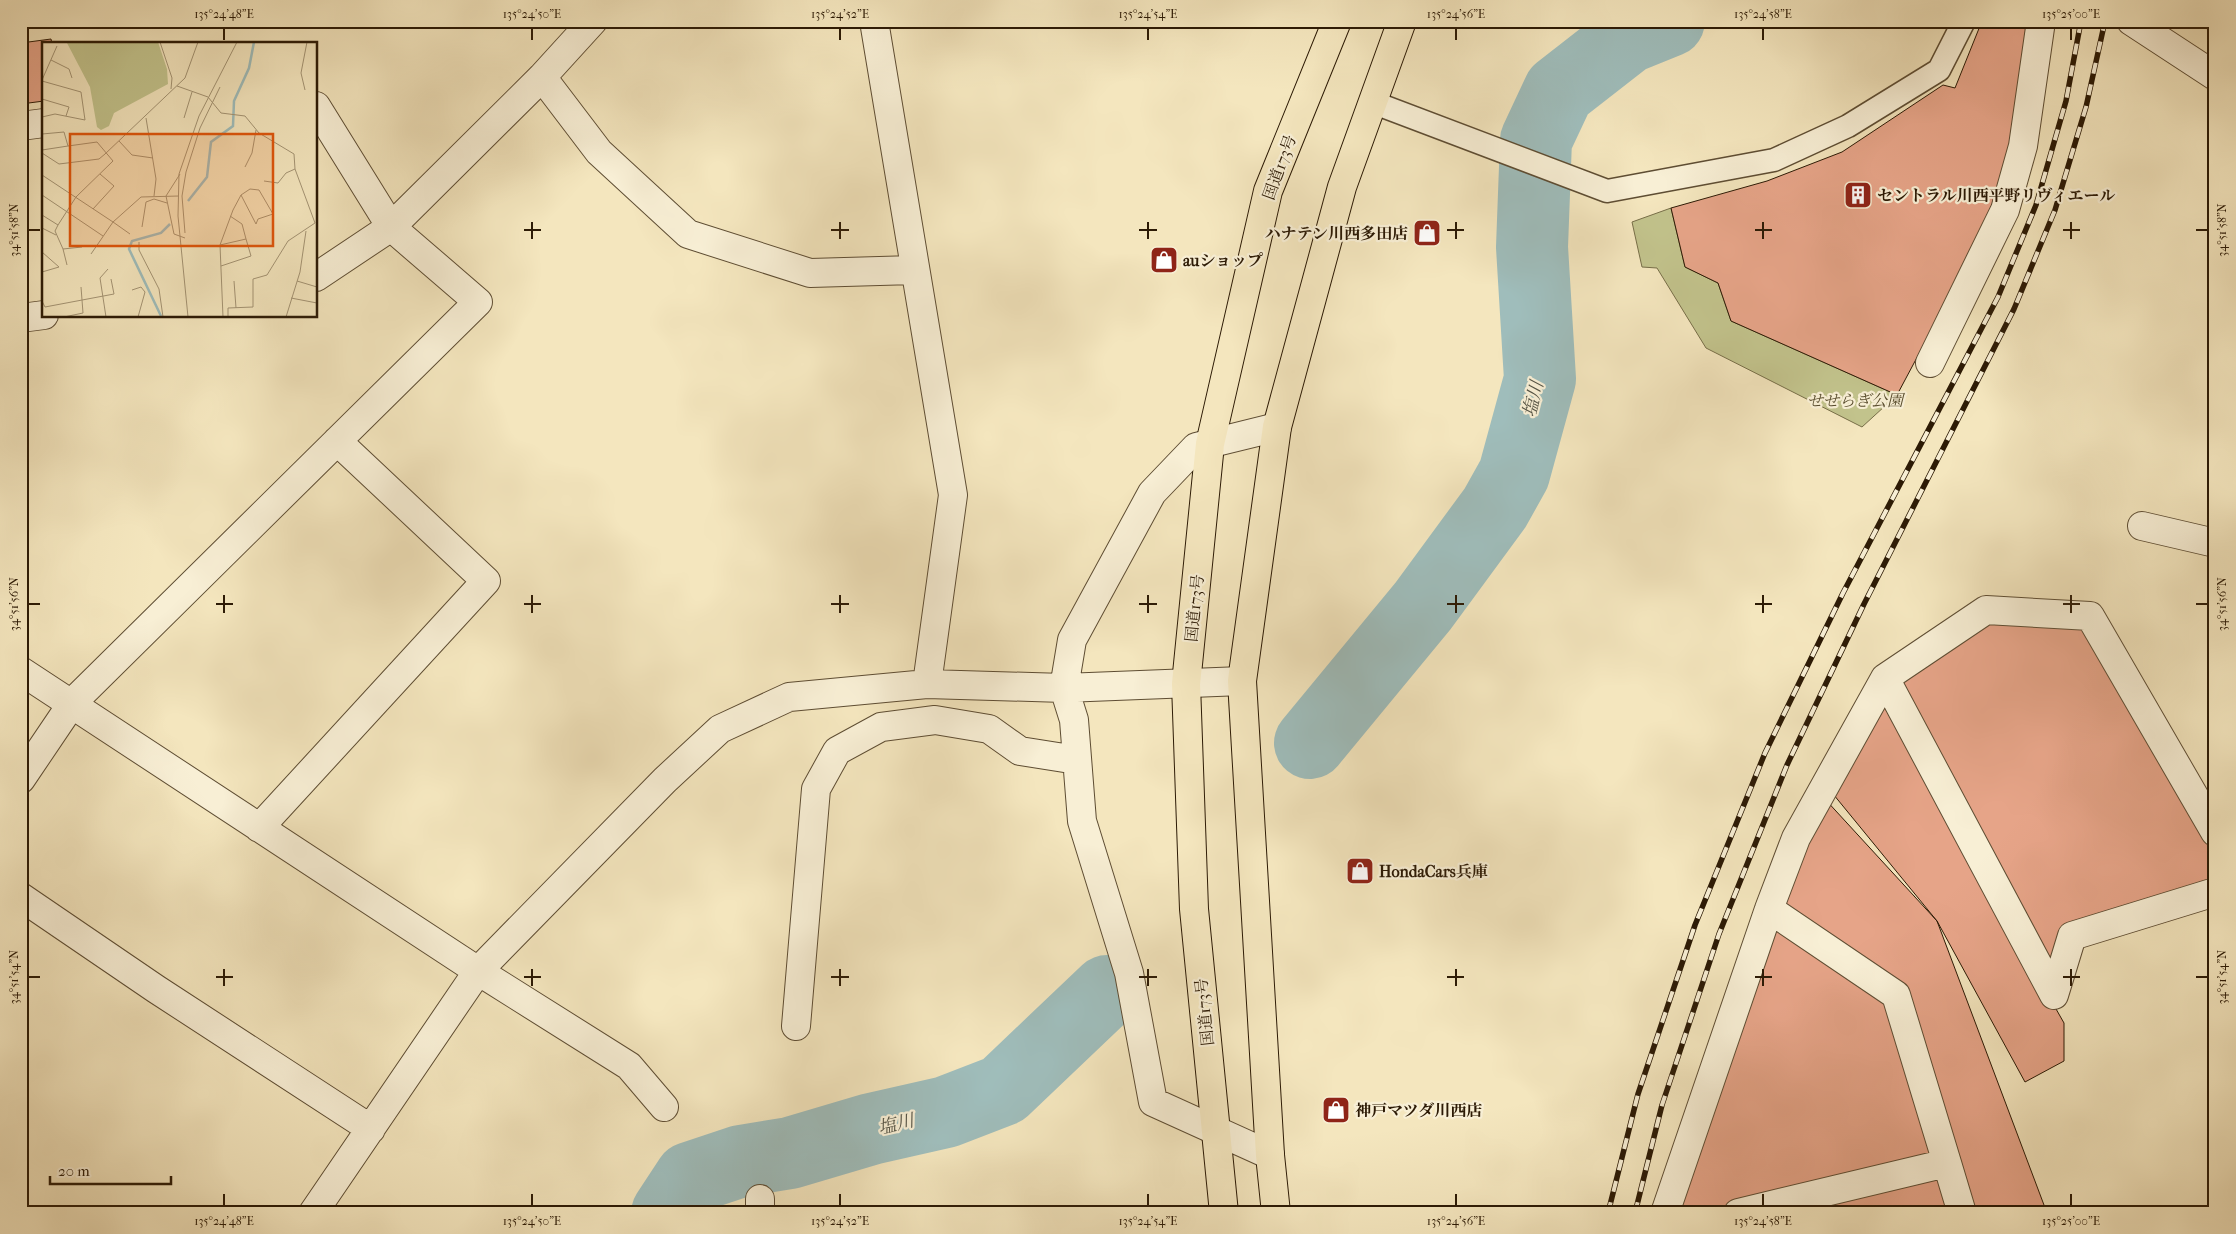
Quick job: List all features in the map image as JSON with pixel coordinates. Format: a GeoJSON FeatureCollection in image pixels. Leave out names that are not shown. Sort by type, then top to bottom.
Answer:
{"type":"FeatureCollection","features":[{"type":"Feature","properties":{"kind":"highway","name":"国道173号"},"geometry":{"type":"LineString","coordinates":[[1224,1213],[1194,909],[1186,684],[1210,444],[1268,191],[1337,21]]}},
{"type":"Feature","properties":{"kind":"highway"},"geometry":{"type":"LineString","coordinates":[[1276,1213],[1270,1155],[1242,682],[1277,427],[1342,187],[1402,21]]}},
{"type":"Feature","properties":{"kind":"street"},"geometry":{"type":"LineString","coordinates":[[318,276],[390,227],[542,77],[593,21]]}},
{"type":"Feature","properties":{"kind":"street"},"geometry":{"type":"LineString","coordinates":[[874,21],[953,495],[927,684]]}},
{"type":"Feature","properties":{"kind":"street"},"geometry":{"type":"LineString","coordinates":[[1930,363],[2005,210],[2023,146],[2041,21]]}},
{"type":"Feature","properties":{"kind":"street"},"geometry":{"type":"LineString","coordinates":[[2131,21],[2215,76]]}},
{"type":"Feature","properties":{"kind":"street"},"geometry":{"type":"LineString","coordinates":[[542,77],[599,152],[688,234],[810,273],[914,270]]}},
{"type":"Feature","properties":{"kind":"street"},"geometry":{"type":"LineString","coordinates":[[21,779],[71,704],[478,302],[390,227],[318,109]]}},
{"type":"Feature","properties":{"kind":"street"},"geometry":{"type":"LineString","coordinates":[[21,126],[42,123]]}},
{"type":"Feature","properties":{"kind":"street"},"geometry":{"type":"LineString","coordinates":[[21,318],[42,315]]}},
{"type":"Feature","properties":{"kind":"street"},"geometry":{"type":"LineString","coordinates":[[1270,1155],[1153,1102],[1129,972],[1082,821],[1074,720],[1064,688],[1072,640],[1152,493],[1196,447],[1277,427]]}},
{"type":"Feature","properties":{"kind":"street"},"geometry":{"type":"LineString","coordinates":[[259,828],[486,581],[337,441]]}},
{"type":"Feature","properties":{"kind":"street"},"geometry":{"type":"LineString","coordinates":[[2142,526],[2215,543]]}},
{"type":"Feature","properties":{"kind":"street"},"geometry":{"type":"LineString","coordinates":[[1665,1213],[1769,909],[1796,838],[1885,678],[1986,610],[2090,616],[2215,832]]}},
{"type":"Feature","properties":{"kind":"street"},"geometry":{"type":"LineString","coordinates":[[21,671],[478,971],[629,1066],[664,1107]]}},
{"type":"Feature","properties":{"kind":"street"},"geometry":{"type":"LineString","coordinates":[[1885,678],[2054,995],[2072,936],[2215,892]]}},
{"type":"Feature","properties":{"kind":"street"},"geometry":{"type":"LineString","coordinates":[[313,1213],[478,971],[665,780],[720,728],[789,697],[927,684],[1064,688],[1242,682]]}},
{"type":"Feature","properties":{"kind":"street"},"geometry":{"type":"LineString","coordinates":[[796,1026],[816,789],[837,751],[881,727],[935,720],[989,729],[1020,751],[1077,760]]}},
{"type":"Feature","properties":{"kind":"street"},"geometry":{"type":"LineString","coordinates":[[21,897],[156,989],[371,1128]]}},
{"type":"Feature","properties":{"kind":"street"},"geometry":{"type":"LineString","coordinates":[[1769,909],[1896,995],[1962,1213]]}},
{"type":"Feature","properties":{"kind":"street"},"geometry":{"type":"LineString","coordinates":[[1738,1213],[1947,1164]]}},
{"type":"Feature","properties":{"kind":"lane"},"geometry":{"type":"LineString","coordinates":[[1372,102],[1607,192],[1774,160],[1848,126],[1939,70],[1964,21]]}},
{"type":"Feature","properties":{"kind":"green space","name":"せせらぎ公園"},"geometry":{"type":"Polygon","coordinates":[[[1671,208],[1685,267],[1718,283],[1731,321],[1897,395],[1862,427],[1706,348],[1657,268],[1642,267],[1632,222],[1671,208]]]}},
{"type":"Feature","properties":{"kind":"building","name":"セントラル川西平野リヴィエール"},"geometry":{"type":"Polygon","coordinates":[[[1982,21],[2018,21],[2029,25],[2010,161],[1971,256],[1897,395],[1731,321],[1718,283],[1685,267],[1671,208],[1767,181],[1842,152],[1943,85],[1955,88],[1982,21]]]}},
{"type":"Feature","properties":{"kind":"building"},"geometry":{"type":"Polygon","coordinates":[[[2174,21],[2215,21],[2215,30],[2174,23],[2174,21]]]}},
{"type":"Feature","properties":{"kind":"building"},"geometry":{"type":"Polygon","coordinates":[[[51,39],[52,42],[42,42],[42,101],[21,104],[21,43],[51,39]]]}},
{"type":"Feature","properties":{"kind":"building"},"geometry":{"type":"Polygon","coordinates":[[[1986,610],[2090,616],[2215,832],[2215,892],[2072,936],[2047,981],[1885,678],[1986,610]]]}},
{"type":"Feature","properties":{"kind":"building"},"geometry":{"type":"Polygon","coordinates":[[[2215,686],[2215,712],[2208,687],[2215,686]]]}},
{"type":"Feature","properties":{"kind":"building"},"geometry":{"type":"Polygon","coordinates":[[[1877,694],[2064,1023],[2064,1061],[2025,1082],[1937,921],[1829,789],[1877,694]]]}},
{"type":"Feature","properties":{"kind":"building"},"geometry":{"type":"Polygon","coordinates":[[[1824,798],[1937,921],[2047,1213],[1966,1213],[1896,995],[1776,913],[1824,798]]]}},
{"type":"Feature","properties":{"kind":"building"},"geometry":{"type":"Polygon","coordinates":[[[1765,920],[1896,995],[1945,1155],[1705,1213],[1665,1213],[1765,920]]]}},
{"type":"Feature","properties":{"kind":"building"},"geometry":{"type":"Polygon","coordinates":[[[1947,1163],[1962,1213],[1767,1213],[1947,1163]]]}},
{"type":"Feature","properties":{"kind":"waterway","name":"塩川"},"geometry":{"type":"LineString","coordinates":[[1310,743],[1423,606],[1495,508],[1514,474],[1540,379],[1532,247],[1536,140],[1559,91],[1627,38],[1669,21]]}},
{"type":"Feature","properties":{"kind":"waterway","name":"塩川"},"geometry":{"type":"LineString","coordinates":[[667,1213],[690,1178],[741,1161],[790,1153],[871,1129],[946,1112],[1003,1090],[1107,991]]}},
{"type":"Feature","properties":{"kind":"railway"},"geometry":{"type":"LineString","coordinates":[[1608,1213],[1638,1094],[1695,925],[1765,753],[1843,593],[1998,297],[2036,205],[2066,101],[2081,21]]}},
{"type":"Feature","properties":{"kind":"railway"},"geometry":{"type":"LineString","coordinates":[[1635,1213],[1662,1105],[1719,934],[1787,765],[1864,604],[2014,309],[2055,210],[2086,107],[2105,21]]}},
{"type":"Feature","properties":{"kind":"place","name":"セントラル川西平野リヴィエール"},"geometry":{"type":"Point","coordinates":[1858,195]}},
{"type":"Feature","properties":{"kind":"place","name":"ハナテン川西多田店"},"geometry":{"type":"Point","coordinates":[1427,233]}},
{"type":"Feature","properties":{"kind":"place","name":"auショップ"},"geometry":{"type":"Point","coordinates":[1164,260]}},
{"type":"Feature","properties":{"kind":"place","name":"HondaCars兵庫"},"geometry":{"type":"Point","coordinates":[1360,871]}},
{"type":"Feature","properties":{"kind":"place","name":"神戸マツダ川西店"},"geometry":{"type":"Point","coordinates":[1336,1110]}}]}
